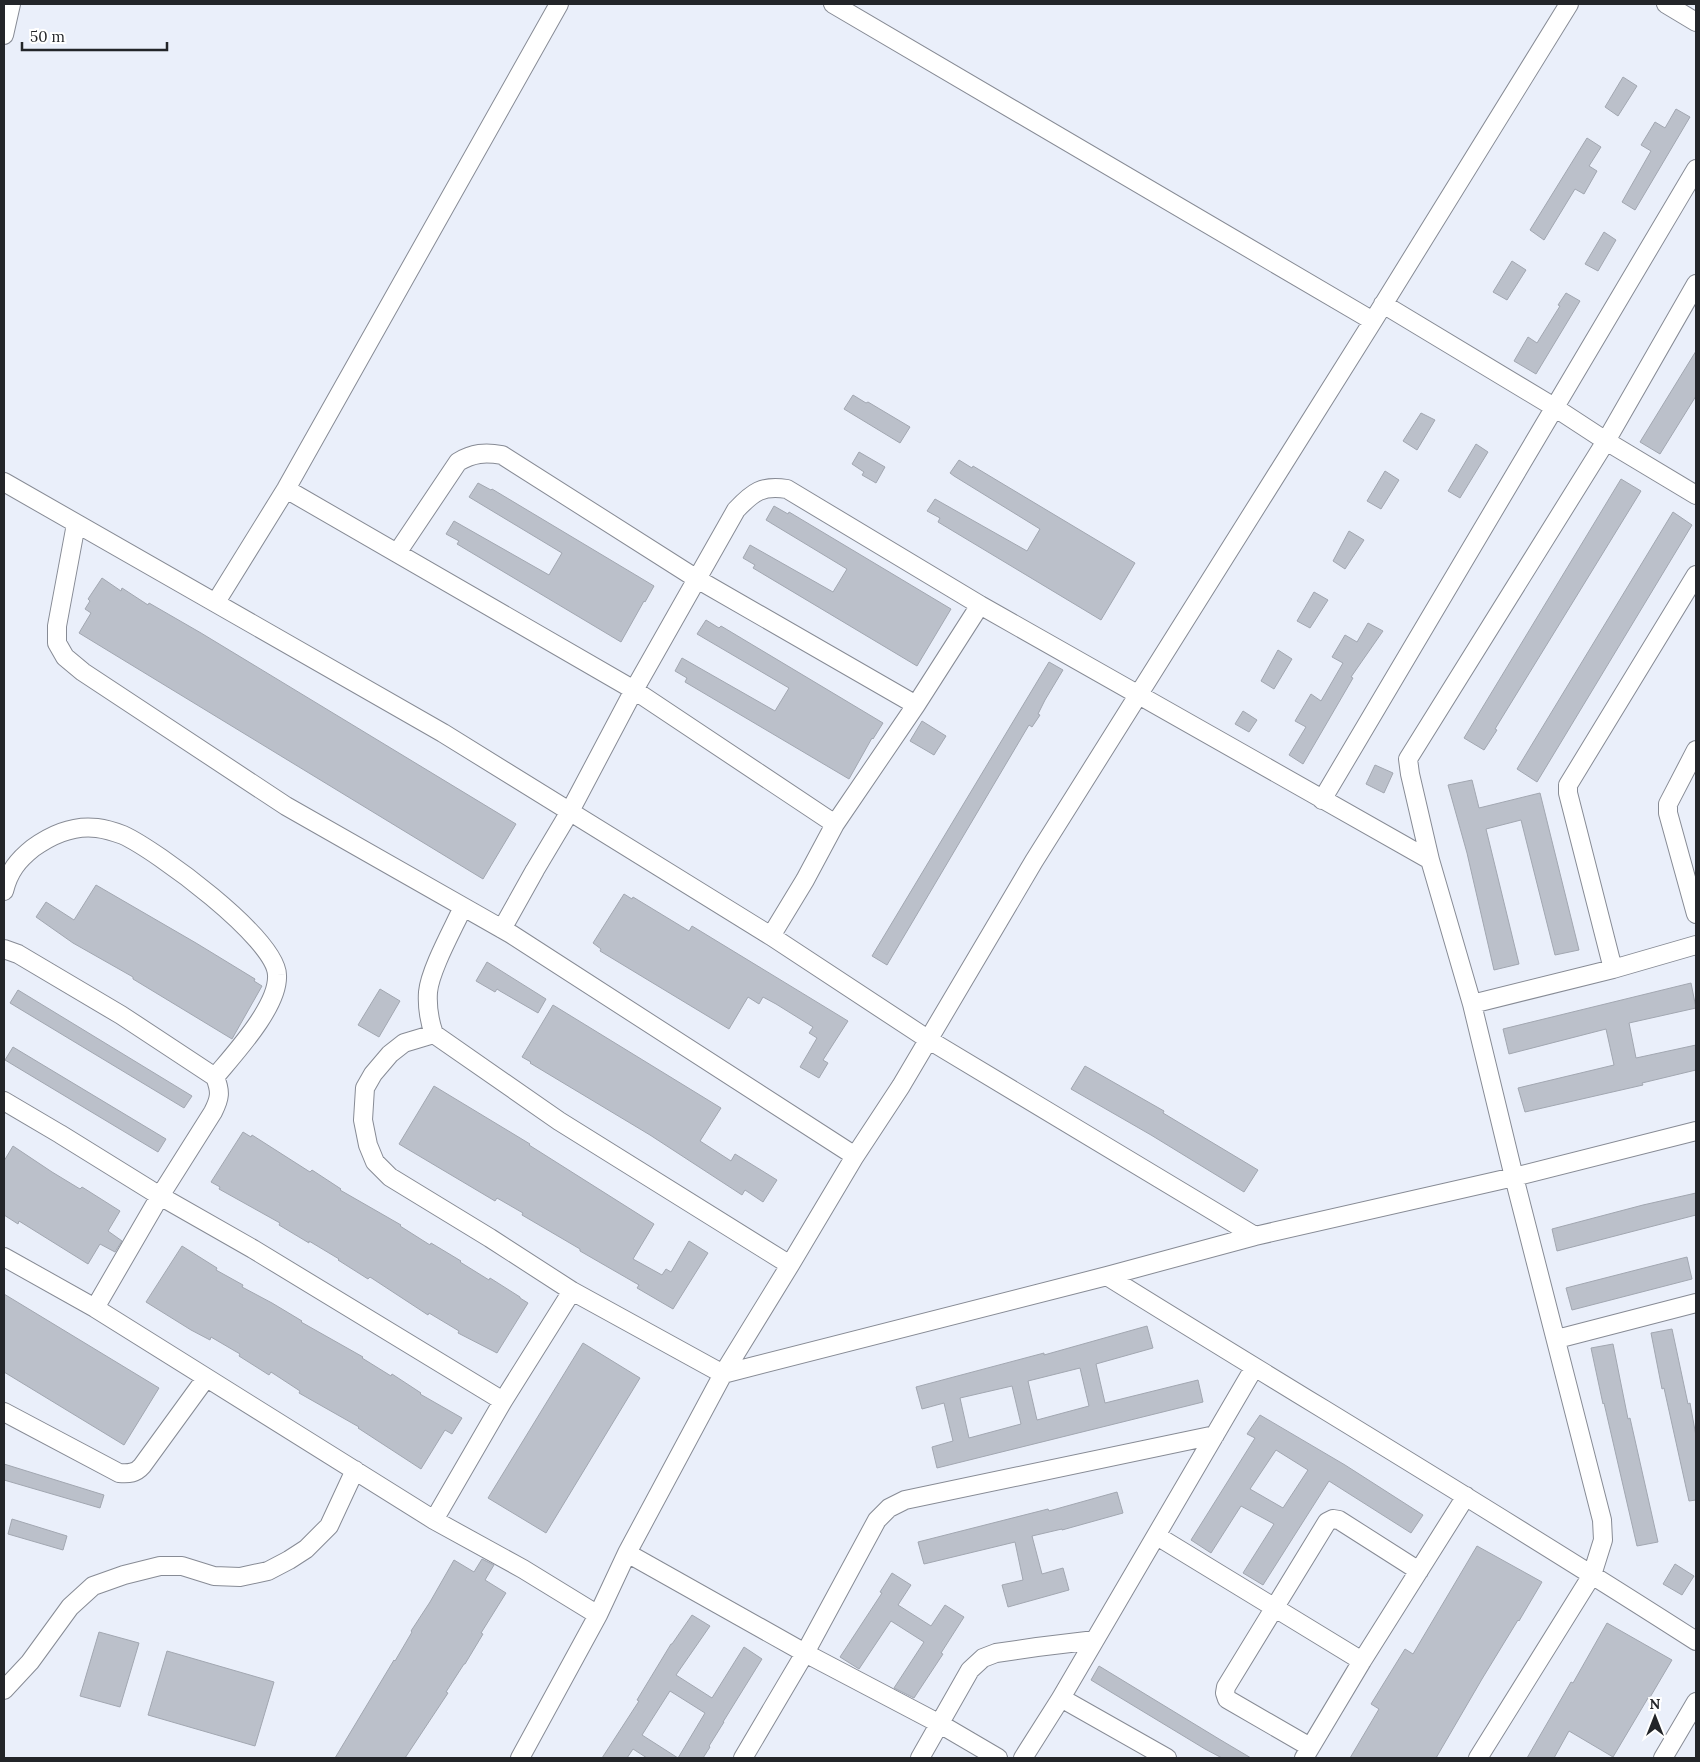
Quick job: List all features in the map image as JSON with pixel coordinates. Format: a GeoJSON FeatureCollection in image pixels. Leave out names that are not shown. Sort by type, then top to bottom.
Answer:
{"type":"FeatureCollection","features":[{"type":"Feature","properties":{"kind":"street"},"geometry":{"type":"LineString","coordinates":[[4,35],[11,4]]}},
{"type":"Feature","properties":{"kind":"street"},"geometry":{"type":"LineString","coordinates":[[216,602],[286,488],[559,4]]}},
{"type":"Feature","properties":{"kind":"street"},"geometry":{"type":"LineString","coordinates":[[833,4],[1374,321]]}},
{"type":"Feature","properties":{"kind":"street"},"geometry":{"type":"LineString","coordinates":[[520,1758],[598,1615],[627,1553],[723,1374],[855,1156],[928,1040],[1034,861],[1374,321],[1569,4]]}},
{"type":"Feature","properties":{"kind":"street"},"geometry":{"type":"LineString","coordinates":[[1666,4],[1696,22]]}},
{"type":"Feature","properties":{"kind":"street"},"geometry":{"type":"LineString","coordinates":[[1322,800],[1696,169]]}},
{"type":"Feature","properties":{"kind":"street"},"geometry":{"type":"LineString","coordinates":[[1478,1758],[1592,1574],[1603,1540],[1602,1520],[1514,1177],[1472,1004],[1430,860],[1408,759],[1606,441],[1696,284]]}},
{"type":"Feature","properties":{"kind":"street"},"geometry":{"type":"LineString","coordinates":[[1383,304],[1696,495]]}},
{"type":"Feature","properties":{"kind":"street"},"geometry":{"type":"LineString","coordinates":[[397,553],[458,462],[471,454],[488,453],[502,455],[697,579],[916,705]]}},
{"type":"Feature","properties":{"kind":"street"},"geometry":{"type":"LineString","coordinates":[[4,482],[443,733],[569,813],[771,936],[928,1040],[1255,1236]]}},
{"type":"Feature","properties":{"kind":"street"},"geometry":{"type":"LineString","coordinates":[[502,929],[569,813],[634,690],[736,510],[747,498],[759,490],[772,486],[787,488],[980,605],[1430,860]]}},
{"type":"Feature","properties":{"kind":"street"},"geometry":{"type":"LineString","coordinates":[[286,488],[634,690],[835,824]]}},
{"type":"Feature","properties":{"kind":"street"},"geometry":{"type":"LineString","coordinates":[[76,524],[57,626],[58,643],[65,657],[83,672],[286,806],[502,929],[855,1156]]}},
{"type":"Feature","properties":{"kind":"street"},"geometry":{"type":"LineString","coordinates":[[1613,969],[1568,794],[1568,785],[1690,598],[1696,575]]}},
{"type":"Feature","properties":{"kind":"street"},"geometry":{"type":"LineString","coordinates":[[771,936],[805,880],[835,824],[916,705],[980,605]]}},
{"type":"Feature","properties":{"kind":"street"},"geometry":{"type":"LineString","coordinates":[[1696,750],[1668,804],[1668,813],[1696,914]]}},
{"type":"Feature","properties":{"kind":"street"},"geometry":{"type":"LineString","coordinates":[[4,890],[7,879],[17,862],[43,841],[59,833],[76,829],[96,828],[122,835],[170,865],[214,898],[242,924],[272,960],[278,976],[275,993],[267,1008],[249,1036],[215,1078]]}},
{"type":"Feature","properties":{"kind":"street"},"geometry":{"type":"LineString","coordinates":[[463,907],[434,970],[428,990],[429,1019],[434,1034],[559,1121],[790,1265]]}},
{"type":"Feature","properties":{"kind":"street"},"geometry":{"type":"LineString","coordinates":[[1472,1004],[1613,969],[1696,945]]}},
{"type":"Feature","properties":{"kind":"street"},"geometry":{"type":"LineString","coordinates":[[5,946],[121,1015],[215,1078],[219,1087],[219,1099],[213,1112],[160,1196],[95,1308]]}},
{"type":"Feature","properties":{"kind":"street"},"geometry":{"type":"LineString","coordinates":[[434,1034],[404,1043],[397,1048],[373,1074],[365,1088],[363,1120],[368,1145],[375,1162],[390,1177],[490,1238],[572,1292],[723,1374],[1107,1276],[1255,1236],[1514,1177],[1696,1131]]}},
{"type":"Feature","properties":{"kind":"street"},"geometry":{"type":"LineString","coordinates":[[4,1101],[503,1401]]}},
{"type":"Feature","properties":{"kind":"street"},"geometry":{"type":"LineString","coordinates":[[4,1257],[95,1308],[434,1520],[523,1569],[598,1615]]}},
{"type":"Feature","properties":{"kind":"street"},"geometry":{"type":"LineString","coordinates":[[1107,1276],[1592,1574],[1696,1641]]}},
{"type":"Feature","properties":{"kind":"street"},"geometry":{"type":"LineString","coordinates":[[434,1520],[503,1401],[572,1292]]}},
{"type":"Feature","properties":{"kind":"street"},"geometry":{"type":"LineString","coordinates":[[1557,1339],[1696,1303]]}},
{"type":"Feature","properties":{"kind":"street"},"geometry":{"type":"LineString","coordinates":[[1023,1758],[1062,1698],[1254,1368]]}},
{"type":"Feature","properties":{"kind":"street"},"geometry":{"type":"LineString","coordinates":[[4,1412],[119,1473],[131,1474],[138,1471],[142,1466],[206,1378]]}},
{"type":"Feature","properties":{"kind":"street"},"geometry":{"type":"LineString","coordinates":[[743,1758],[805,1653],[877,1520],[889,1508],[906,1500],[1215,1435]]}},
{"type":"Feature","properties":{"kind":"street"},"geometry":{"type":"LineString","coordinates":[[4,1690],[30,1662],[70,1607],[93,1586],[124,1574],[160,1566],[182,1566],[214,1576],[240,1577],[268,1571],[289,1560],[306,1549],[329,1526],[355,1470]]}},
{"type":"Feature","properties":{"kind":"street"},"geometry":{"type":"LineString","coordinates":[[1419,1571],[1339,1520],[1333,1519],[1327,1522],[1226,1687],[1225,1693],[1227,1698],[1307,1753],[1362,1661],[1419,1571],[1466,1496]]}},
{"type":"Feature","properties":{"kind":"street"},"geometry":{"type":"LineString","coordinates":[[1156,1536],[1362,1661]]}},
{"type":"Feature","properties":{"kind":"street"},"geometry":{"type":"LineString","coordinates":[[627,1553],[805,1653],[940,1724],[998,1758]]}},
{"type":"Feature","properties":{"kind":"street"},"geometry":{"type":"LineString","coordinates":[[920,1758],[970,1670],[982,1658],[1012,1651],[1095,1640]]}},
{"type":"Feature","properties":{"kind":"street"},"geometry":{"type":"LineString","coordinates":[[1062,1698],[1167,1758]]}},
{"type":"Feature","properties":{"kind":"street"},"geometry":{"type":"LineString","coordinates":[[1663,1758],[1691,1722],[1696,1702]]}},
{"type":"Feature","properties":{"kind":"building"},"geometry":{"type":"Polygon","coordinates":[[[1623,77],[1637,86],[1618,116],[1605,107],[1623,77]]]}},
{"type":"Feature","properties":{"kind":"building"},"geometry":{"type":"Polygon","coordinates":[[[1676,109],[1690,117],[1635,210],[1622,202],[1651,151],[1641,145],[1655,122],[1665,128],[1676,109]]]}},
{"type":"Feature","properties":{"kind":"building"},"geometry":{"type":"Polygon","coordinates":[[[1587,138],[1601,147],[1589,166],[1597,171],[1584,194],[1575,189],[1544,240],[1530,230],[1587,138]]]}},
{"type":"Feature","properties":{"kind":"building"},"geometry":{"type":"Polygon","coordinates":[[[1604,232],[1616,240],[1598,271],[1585,264],[1604,232]]]}},
{"type":"Feature","properties":{"kind":"building"},"geometry":{"type":"Polygon","coordinates":[[[1512,261],[1526,270],[1507,300],[1493,292],[1512,261]]]}},
{"type":"Feature","properties":{"kind":"building"},"geometry":{"type":"Polygon","coordinates":[[[1566,293],[1580,301],[1536,374],[1514,361],[1528,337],[1537,343],[1566,293]]]}},
{"type":"Feature","properties":{"kind":"building"},"geometry":{"type":"Polygon","coordinates":[[[1696,351],[1696,396],[1660,454],[1640,442],[1696,351]]]}},
{"type":"Feature","properties":{"kind":"building"},"geometry":{"type":"Polygon","coordinates":[[[853,395],[910,427],[900,443],[844,409],[853,395]]]}},
{"type":"Feature","properties":{"kind":"building"},"geometry":{"type":"Polygon","coordinates":[[[1421,413],[1435,420],[1417,450],[1403,441],[1421,413]]]}},
{"type":"Feature","properties":{"kind":"building"},"geometry":{"type":"Polygon","coordinates":[[[1476,444],[1488,452],[1460,498],[1448,491],[1476,444]]]}},
{"type":"Feature","properties":{"kind":"building"},"geometry":{"type":"Polygon","coordinates":[[[859,452],[885,467],[876,483],[862,475],[864,472],[852,464],[859,452]]]}},
{"type":"Feature","properties":{"kind":"building"},"geometry":{"type":"Polygon","coordinates":[[[959,460],[972,468],[973,466],[1135,563],[1101,620],[938,522],[940,518],[927,511],[935,499],[1027,551],[1040,529],[950,473],[959,460]]]}},
{"type":"Feature","properties":{"kind":"building"},"geometry":{"type":"Polygon","coordinates":[[[1385,471],[1399,480],[1381,509],[1367,501],[1385,471]]]}},
{"type":"Feature","properties":{"kind":"building"},"geometry":{"type":"Polygon","coordinates":[[[1621,479],[1641,491],[1484,750],[1464,738],[1621,479]]]}},
{"type":"Feature","properties":{"kind":"building"},"geometry":{"type":"Polygon","coordinates":[[[478,483],[492,489],[654,586],[621,642],[457,544],[459,541],[446,534],[454,521],[549,575],[562,553],[469,497],[478,483]]]}},
{"type":"Feature","properties":{"kind":"building"},"geometry":{"type":"Polygon","coordinates":[[[774,506],[788,514],[789,512],[951,609],[917,666],[753,568],[755,565],[743,558],[750,545],[833,592],[847,569],[766,520],[774,506]]]}},
{"type":"Feature","properties":{"kind":"building"},"geometry":{"type":"Polygon","coordinates":[[[1673,512],[1692,525],[1537,782],[1517,769],[1673,512]]]}},
{"type":"Feature","properties":{"kind":"building"},"geometry":{"type":"Polygon","coordinates":[[[1349,531],[1364,540],[1345,569],[1333,561],[1349,531]]]}},
{"type":"Feature","properties":{"kind":"building"},"geometry":{"type":"Polygon","coordinates":[[[102,578],[121,591],[122,588],[148,605],[149,603],[201,633],[516,824],[483,879],[79,633],[91,613],[85,609],[90,601],[88,599],[102,578]]]}},
{"type":"Feature","properties":{"kind":"building"},"geometry":{"type":"Polygon","coordinates":[[[1314,592],[1328,600],[1310,628],[1297,621],[1314,592]]]}},
{"type":"Feature","properties":{"kind":"building"},"geometry":{"type":"Polygon","coordinates":[[[706,620],[719,628],[721,626],[883,723],[872,738],[849,779],[685,682],[687,678],[675,671],[682,658],[775,711],[789,688],[697,634],[706,620]]]}},
{"type":"Feature","properties":{"kind":"building"},"geometry":{"type":"Polygon","coordinates":[[[1368,623],[1383,631],[1351,677],[1353,678],[1303,764],[1289,755],[1306,727],[1295,721],[1311,694],[1321,701],[1343,663],[1332,657],[1345,635],[1357,642],[1368,623]]]}},
{"type":"Feature","properties":{"kind":"building"},"geometry":{"type":"Polygon","coordinates":[[[1278,650],[1292,659],[1274,689],[1261,681],[1278,650]]]}},
{"type":"Feature","properties":{"kind":"building"},"geometry":{"type":"Polygon","coordinates":[[[1049,662],[1063,670],[1045,700],[1038,714],[1040,715],[1032,727],[1029,725],[887,965],[872,956],[1049,662]]]}},
{"type":"Feature","properties":{"kind":"building"},"geometry":{"type":"Polygon","coordinates":[[[1243,711],[1257,720],[1249,732],[1235,724],[1243,711]]]}},
{"type":"Feature","properties":{"kind":"building"},"geometry":{"type":"Polygon","coordinates":[[[922,721],[946,736],[934,755],[910,741],[922,721]]]}},
{"type":"Feature","properties":{"kind":"building"},"geometry":{"type":"Polygon","coordinates":[[[1375,765],[1393,773],[1384,793],[1366,784],[1375,765]]]}},
{"type":"Feature","properties":{"kind":"building"},"geometry":{"type":"Polygon","coordinates":[[[1472,780],[1479,808],[1540,793],[1579,950],[1555,955],[1521,820],[1486,829],[1519,964],[1494,970],[1467,853],[1448,785],[1472,780]]]}},
{"type":"Feature","properties":{"kind":"building"},"geometry":{"type":"Polygon","coordinates":[[[96,885],[196,943],[255,979],[254,981],[262,986],[232,1039],[133,979],[133,977],[73,943],[36,917],[46,902],[74,920],[96,885]]]}},
{"type":"Feature","properties":{"kind":"building"},"geometry":{"type":"Polygon","coordinates":[[[624,894],[632,899],[633,897],[689,931],[692,926],[848,1021],[823,1060],[828,1063],[819,1078],[800,1067],[817,1038],[809,1033],[813,1027],[776,1004],[763,997],[759,1004],[748,997],[729,1029],[600,951],[601,949],[593,943],[624,894]]]}},
{"type":"Feature","properties":{"kind":"building"},"geometry":{"type":"Polygon","coordinates":[[[487,962],[546,999],[538,1013],[497,989],[495,992],[476,981],[487,962]]]}},
{"type":"Feature","properties":{"kind":"building"},"geometry":{"type":"Polygon","coordinates":[[[1691,983],[1696,1008],[1629,1023],[1636,1058],[1696,1045],[1696,1070],[1642,1083],[1643,1085],[1525,1112],[1518,1088],[1614,1065],[1606,1029],[1509,1054],[1503,1029],[1691,983]]]}},
{"type":"Feature","properties":{"kind":"building"},"geometry":{"type":"Polygon","coordinates":[[[380,989],[400,1001],[379,1037],[358,1025],[380,989]]]}},
{"type":"Feature","properties":{"kind":"building"},"geometry":{"type":"Polygon","coordinates":[[[18,990],[192,1096],[184,1108],[10,1003],[18,990]]]}},
{"type":"Feature","properties":{"kind":"building"},"geometry":{"type":"Polygon","coordinates":[[[553,1005],[721,1108],[700,1141],[731,1161],[735,1154],[777,1180],[763,1202],[745,1190],[742,1195],[650,1135],[522,1057],[553,1005]]]}},
{"type":"Feature","properties":{"kind":"building"},"geometry":{"type":"Polygon","coordinates":[[[13,1047],[166,1139],[158,1152],[5,1060],[13,1047]]]}},
{"type":"Feature","properties":{"kind":"building"},"geometry":{"type":"Polygon","coordinates":[[[1085,1066],[1164,1111],[1163,1113],[1258,1170],[1244,1192],[1071,1089],[1085,1066]]]}},
{"type":"Feature","properties":{"kind":"building"},"geometry":{"type":"Polygon","coordinates":[[[434,1086],[530,1144],[654,1224],[633,1259],[662,1275],[666,1269],[671,1272],[689,1241],[708,1253],[673,1309],[637,1288],[639,1285],[522,1215],[523,1213],[497,1198],[495,1201],[399,1144],[434,1086]]]}},
{"type":"Feature","properties":{"kind":"building"},"geometry":{"type":"Polygon","coordinates":[[[243,1132],[251,1137],[252,1135],[310,1172],[312,1170],[340,1190],[401,1225],[430,1245],[431,1243],[461,1261],[489,1280],[490,1278],[528,1303],[497,1353],[458,1333],[459,1331],[429,1313],[428,1315],[370,1277],[368,1279],[339,1259],[279,1225],[280,1223],[219,1189],[220,1187],[211,1182],[243,1132]]]}},
{"type":"Feature","properties":{"kind":"building"},"geometry":{"type":"Polygon","coordinates":[[[13,1146],[52,1172],[80,1189],[82,1187],[120,1211],[108,1231],[122,1241],[115,1252],[100,1244],[88,1264],[19,1221],[18,1224],[4,1215],[4,1161],[13,1146]]]}},
{"type":"Feature","properties":{"kind":"building"},"geometry":{"type":"Polygon","coordinates":[[[1696,1193],[1696,1215],[1557,1251],[1552,1229],[1696,1193]]]}},
{"type":"Feature","properties":{"kind":"building"},"geometry":{"type":"Polygon","coordinates":[[[182,1246],[217,1268],[216,1270],[243,1285],[242,1287],[363,1357],[391,1376],[392,1374],[420,1394],[462,1418],[452,1434],[445,1430],[421,1469],[359,1427],[299,1393],[300,1391],[271,1372],[269,1375],[239,1356],[240,1354],[211,1337],[210,1340],[191,1330],[146,1302],[182,1246]]]}},
{"type":"Feature","properties":{"kind":"building"},"geometry":{"type":"Polygon","coordinates":[[[1687,1257],[1692,1279],[1572,1310],[1566,1288],[1687,1257]]]}},
{"type":"Feature","properties":{"kind":"building"},"geometry":{"type":"Polygon","coordinates":[[[4,1294],[159,1388],[124,1445],[4,1372],[4,1294]]]}},
{"type":"Feature","properties":{"kind":"building"},"geometry":{"type":"Polygon","coordinates":[[[1147,1326],[1153,1348],[1096,1364],[1105,1403],[1198,1380],[1203,1402],[937,1468],[932,1447],[953,1441],[944,1403],[922,1409],[916,1387],[1044,1353],[1044,1355],[1147,1326]],[[1080,1368],[1028,1381],[1037,1420],[1089,1406],[1080,1368]],[[1012,1386],[960,1398],[969,1438],[1021,1424],[1012,1386]]]}},
{"type":"Feature","properties":{"kind":"building"},"geometry":{"type":"Polygon","coordinates":[[[1672,1329],[1696,1436],[1696,1500],[1689,1501],[1664,1388],[1662,1389],[1651,1333],[1672,1329]]]}},
{"type":"Feature","properties":{"kind":"building"},"geometry":{"type":"Polygon","coordinates":[[[583,1343],[640,1378],[546,1533],[488,1498],[583,1343]]]}},
{"type":"Feature","properties":{"kind":"building"},"geometry":{"type":"Polygon","coordinates":[[[1613,1344],[1628,1419],[1630,1418],[1658,1542],[1637,1546],[1591,1348],[1613,1344]]]}},
{"type":"Feature","properties":{"kind":"building"},"geometry":{"type":"Polygon","coordinates":[[[1260,1415],[1345,1465],[1423,1515],[1411,1533],[1329,1481],[1263,1585],[1243,1573],[1274,1524],[1241,1506],[1211,1553],[1191,1540],[1255,1438],[1247,1434],[1260,1415]],[[1276,1450],[1250,1489],[1283,1508],[1308,1470],[1276,1450]]]}},
{"type":"Feature","properties":{"kind":"building"},"geometry":{"type":"Polygon","coordinates":[[[4,1464],[104,1495],[100,1508],[4,1480],[4,1464]]]}},
{"type":"Feature","properties":{"kind":"building"},"geometry":{"type":"Polygon","coordinates":[[[1117,1492],[1123,1513],[1062,1530],[1032,1536],[1042,1574],[1063,1568],[1069,1590],[1008,1607],[1002,1585],[1023,1580],[1015,1542],[924,1564],[918,1542],[1048,1509],[1049,1511],[1117,1492]]]}},
{"type":"Feature","properties":{"kind":"building"},"geometry":{"type":"Polygon","coordinates":[[[12,1519],[67,1536],[63,1550],[8,1534],[12,1519]]]}},
{"type":"Feature","properties":{"kind":"building"},"geometry":{"type":"Polygon","coordinates":[[[1477,1546],[1542,1582],[1519,1621],[1482,1679],[1436,1758],[1350,1758],[1379,1709],[1371,1704],[1405,1649],[1413,1654],[1477,1546]]]}},
{"type":"Feature","properties":{"kind":"building"},"geometry":{"type":"Polygon","coordinates":[[[482,1559],[494,1565],[485,1580],[506,1593],[481,1633],[483,1634],[465,1664],[446,1692],[448,1693],[405,1758],[335,1758],[454,1560],[474,1572],[482,1559]]]}},
{"type":"Feature","properties":{"kind":"building"},"geometry":{"type":"Polygon","coordinates":[[[1675,1564],[1694,1576],[1682,1595],[1663,1584],[1675,1564]]]}},
{"type":"Feature","properties":{"kind":"building"},"geometry":{"type":"Polygon","coordinates":[[[892,1573],[911,1585],[898,1605],[931,1626],[945,1605],[964,1617],[941,1653],[943,1654],[914,1698],[894,1688],[924,1642],[891,1621],[859,1669],[840,1657],[882,1593],[880,1592],[892,1573]]]}},
{"type":"Feature","properties":{"kind":"building"},"geometry":{"type":"Polygon","coordinates":[[[692,1615],[710,1626],[676,1675],[712,1698],[744,1647],[762,1659],[703,1758],[678,1758],[647,1758],[633,1749],[627,1758],[602,1758],[639,1701],[637,1700],[692,1615]],[[670,1691],[642,1735],[678,1758],[705,1713],[670,1691]]]}},
{"type":"Feature","properties":{"kind":"building"},"geometry":{"type":"Polygon","coordinates":[[[1607,1623],[1672,1660],[1649,1699],[1613,1757],[1569,1731],[1554,1758],[1527,1758],[1571,1682],[1573,1683],[1607,1623]]]}},
{"type":"Feature","properties":{"kind":"building"},"geometry":{"type":"Polygon","coordinates":[[[99,1632],[139,1643],[120,1707],[80,1696],[99,1632]]]}},
{"type":"Feature","properties":{"kind":"building"},"geometry":{"type":"Polygon","coordinates":[[[167,1651],[274,1682],[255,1746],[148,1715],[167,1651]]]}},
{"type":"Feature","properties":{"kind":"building"},"geometry":{"type":"Polygon","coordinates":[[[1099,1666],[1251,1758],[1222,1758],[1091,1680],[1099,1666]]]}}]}
